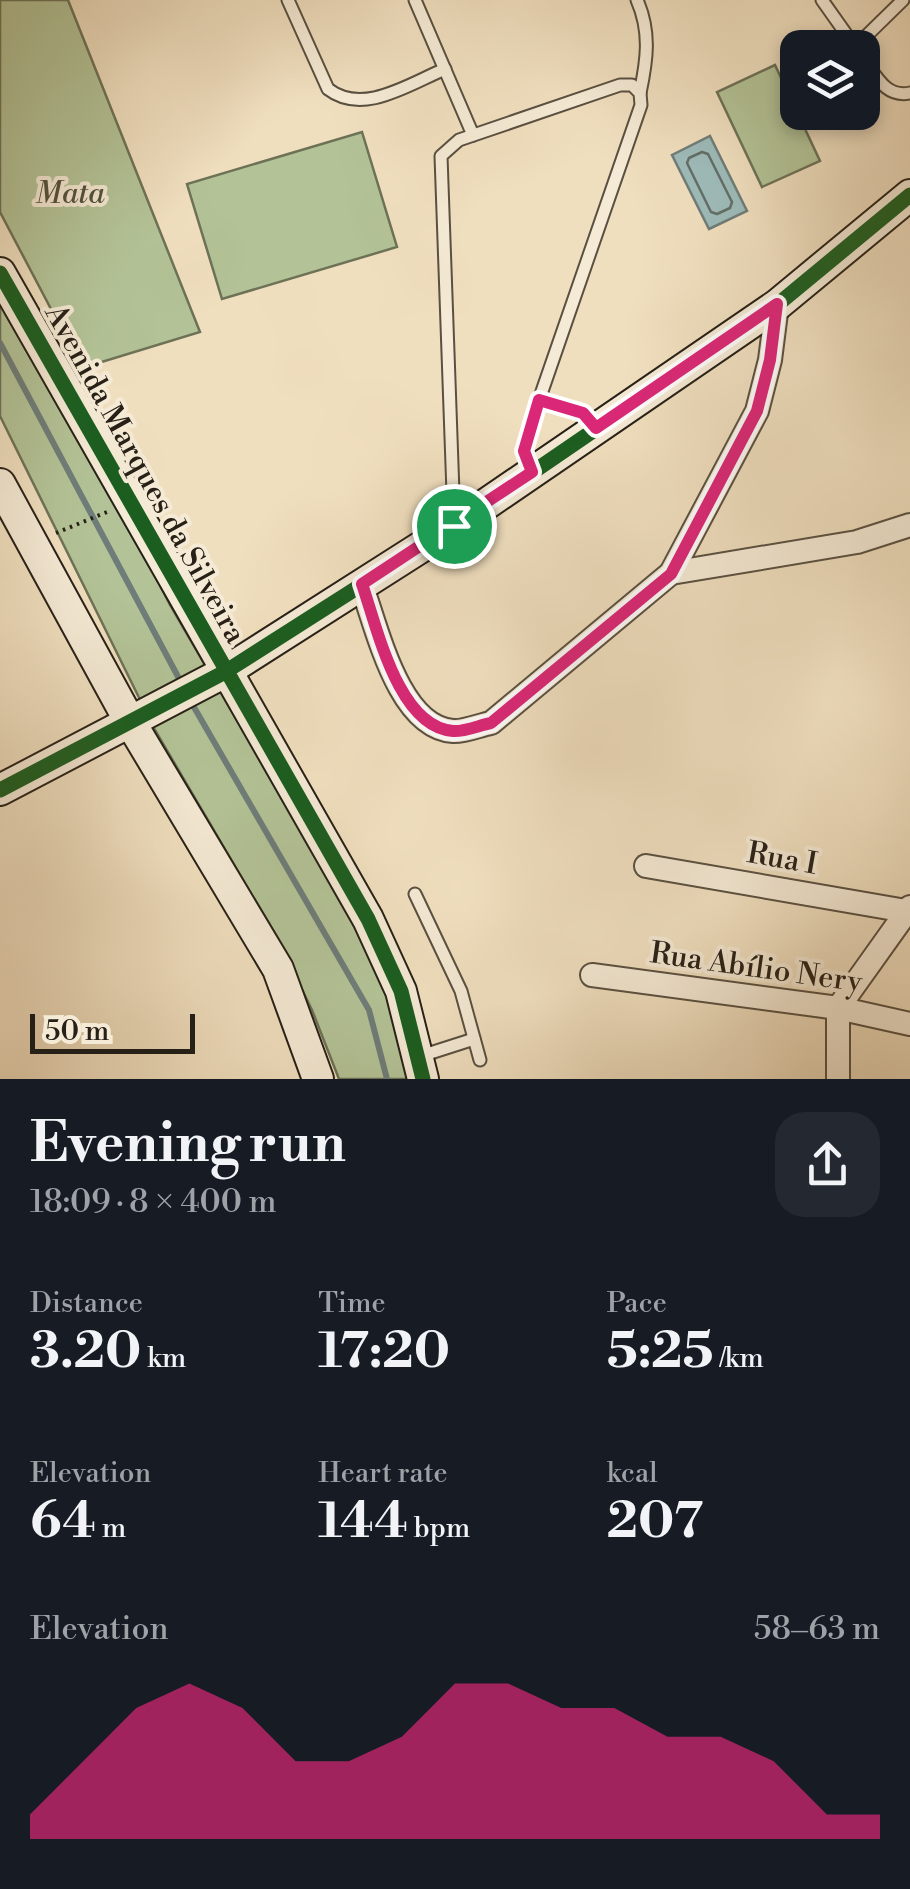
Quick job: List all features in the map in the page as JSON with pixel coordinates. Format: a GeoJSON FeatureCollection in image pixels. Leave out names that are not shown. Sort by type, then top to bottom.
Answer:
{"type":"FeatureCollection","features":[{"type":"Feature","properties":{"kind":"street"},"geometry":{"type":"LineString","coordinates":[[0,790],[216,676],[454,526],[777,304],[910,194]]}},
{"type":"Feature","properties":{"kind":"street","name":"Avenida Marques da Silveira"},"geometry":{"type":"LineString","coordinates":[[0,273],[216,676],[368,919],[401,991],[420,1068]]}},
{"type":"Feature","properties":{"kind":"street"},"geometry":{"type":"LineString","coordinates":[[362,584],[402,693],[426,723],[454,732],[491,723],[671,574],[757,411],[770,360],[777,304]]}},
{"type":"Feature","properties":{"kind":"street"},"geometry":{"type":"LineString","coordinates":[[0,484],[140,715],[278,970],[318,1079]]}},
{"type":"Feature","properties":{"kind":"street"},"geometry":{"type":"LineString","coordinates":[[671,574],[857,542],[910,526]]}},
{"type":"Feature","properties":{"kind":"street","name":"Rua I"},"geometry":{"type":"LineString","coordinates":[[646,866],[908,909]]}},
{"type":"Feature","properties":{"kind":"street"},"geometry":{"type":"LineString","coordinates":[[838,1079],[838,1008],[908,909]]}},
{"type":"Feature","properties":{"kind":"street","name":"Rua Abílio Nery"},"geometry":{"type":"LineString","coordinates":[[592,975],[838,1008],[910,1024]]}},
{"type":"Feature","properties":{"kind":"lane"},"geometry":{"type":"LineString","coordinates":[[288,0],[328,89],[338,96],[366,102],[445,69]]}},
{"type":"Feature","properties":{"kind":"lane"},"geometry":{"type":"LineString","coordinates":[[415,0],[473,135]]}},
{"type":"Feature","properties":{"kind":"lane"},"geometry":{"type":"LineString","coordinates":[[532,472],[524,451],[539,400],[641,105],[648,53],[645,18],[637,0]]}},
{"type":"Feature","properties":{"kind":"lane"},"geometry":{"type":"LineString","coordinates":[[822,0],[844,30]]}},
{"type":"Feature","properties":{"kind":"lane"},"geometry":{"type":"LineString","coordinates":[[873,30],[902,0]]}},
{"type":"Feature","properties":{"kind":"lane"},"geometry":{"type":"LineString","coordinates":[[880,82],[898,95],[910,93]]}},
{"type":"Feature","properties":{"kind":"lane"},"geometry":{"type":"LineString","coordinates":[[454,526],[439,169],[448,146],[620,85],[632,86],[640,94]]}},
{"type":"Feature","properties":{"kind":"lane"},"geometry":{"type":"LineString","coordinates":[[539,400],[583,413],[596,428]]}},
{"type":"Feature","properties":{"kind":"lane"},"geometry":{"type":"LineString","coordinates":[[416,894],[461,991],[480,1060]]}},
{"type":"Feature","properties":{"kind":"lane"},"geometry":{"type":"LineString","coordinates":[[420,1068],[474,1039]]}},
{"type":"Feature","properties":{"kind":"path"},"geometry":{"type":"LineString","coordinates":[[56,533],[122,505]]}},
{"type":"Feature","properties":{"kind":"green space","name":"Mata"},"geometry":{"type":"Polygon","coordinates":[[[0,0],[68,0],[200,332],[82,368],[0,212],[0,0]]]}},
{"type":"Feature","properties":{"kind":"green space"},"geometry":{"type":"Polygon","coordinates":[[[775,65],[780,76],[780,130],[805,130],[820,161],[762,187],[717,92],[775,65]]]}},
{"type":"Feature","properties":{"kind":"green space"},"geometry":{"type":"Polygon","coordinates":[[[362,132],[397,247],[222,299],[187,184],[362,132]]]}},
{"type":"Feature","properties":{"kind":"green space"},"geometry":{"type":"Polygon","coordinates":[[[0,269],[170,605],[394,989],[414,1079],[339,1079],[312,1010],[276,936],[155,730],[0,416],[0,269]]]}},
{"type":"Feature","properties":{"kind":"water"},"geometry":{"type":"Polygon","coordinates":[[[710,136],[747,211],[709,229],[672,155],[710,136]]]}},
{"type":"Feature","properties":{"kind":"waterway"},"geometry":{"type":"LineString","coordinates":[[0,343],[183,686]]}},
{"type":"Feature","properties":{"kind":"waterway"},"geometry":{"type":"LineString","coordinates":[[191,702],[369,1010],[387,1079]]}},
{"type":"Feature","properties":{"kind":"cycle path"},"geometry":{"type":"LineString","coordinates":[[0,790],[225,672],[454,526],[777,305],[910,195]]}},
{"type":"Feature","properties":{"kind":"cycle path"},"geometry":{"type":"LineString","coordinates":[[0,273],[368,919],[401,991],[423,1079]]}},
{"type":"Feature","properties":{"kind":"route"},"geometry":{"type":"LineString","coordinates":[[777,304],[770,360],[757,411],[671,574],[491,723],[454,732],[426,723],[402,693],[362,584],[454,526],[532,472],[524,451],[539,400],[583,413],[596,428],[777,304]]}}]}
